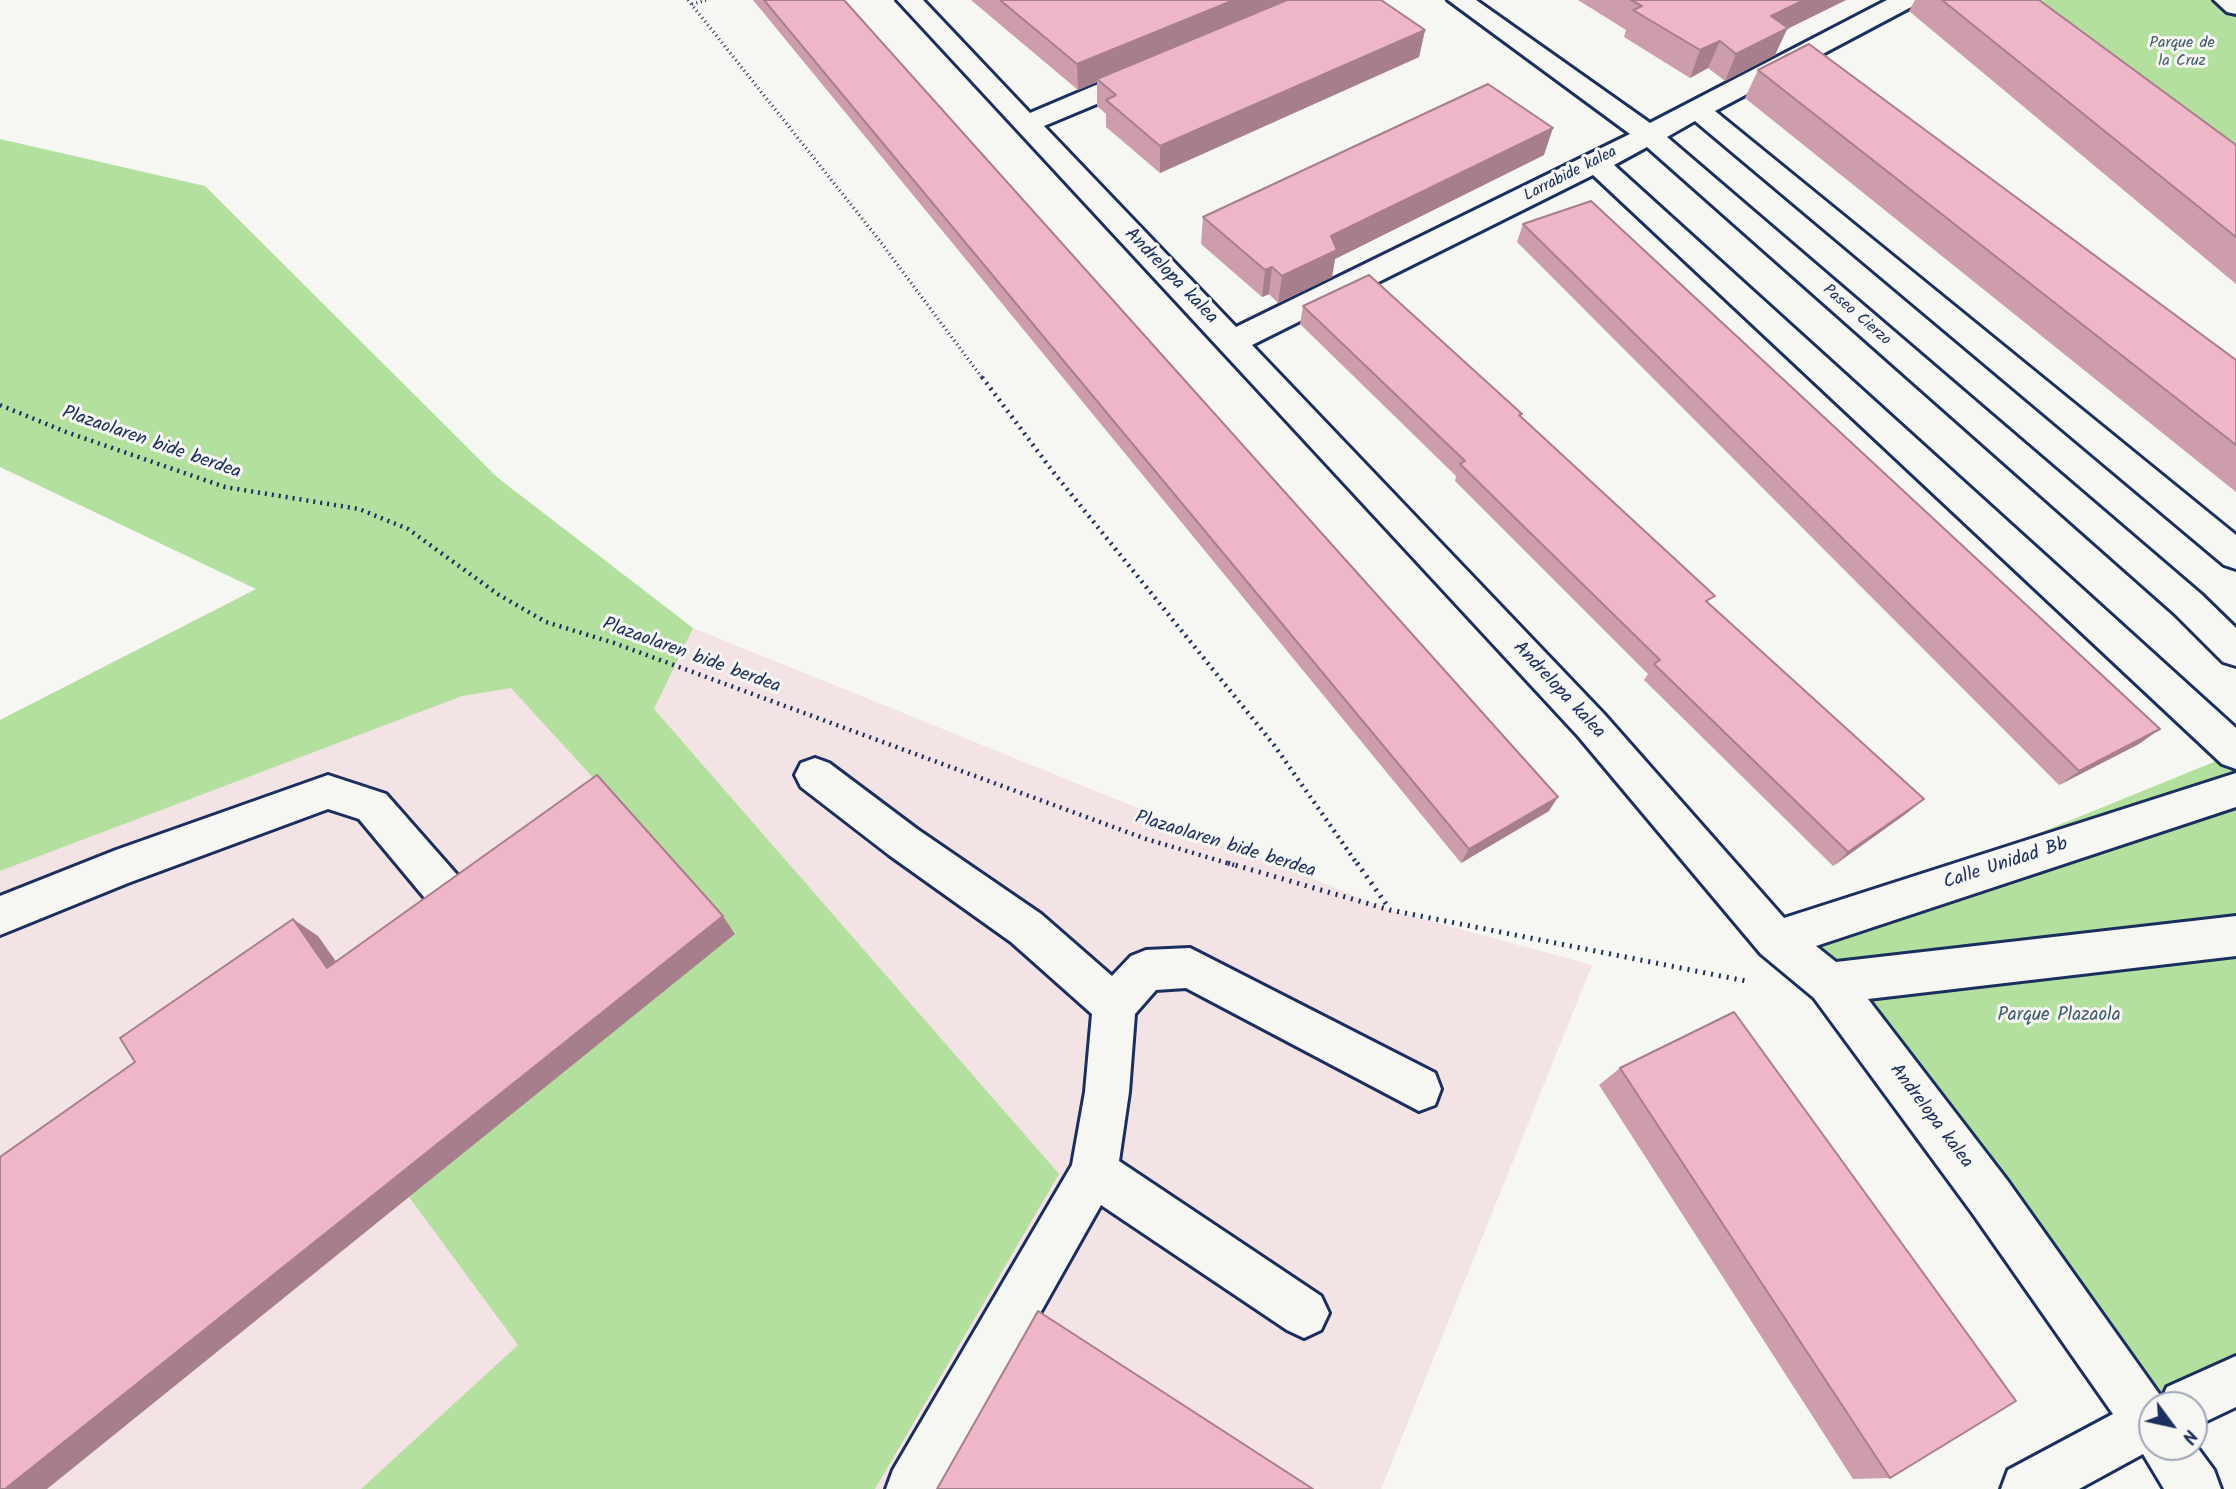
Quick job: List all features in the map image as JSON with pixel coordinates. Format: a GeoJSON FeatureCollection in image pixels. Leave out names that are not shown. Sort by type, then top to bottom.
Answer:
{"type":"FeatureCollection","features":[{"type":"Feature","properties":{"kind":"street","name":"Andrelopa kalea"},"geometry":{"type":"LineString","coordinates":[[909,0],[1591,725],[1776,940],[1829,983],[2138,1393]]}},
{"type":"Feature","properties":{"kind":"street","name":"Paseo Cierzo"},"geometry":{"type":"LineString","coordinates":[[1460,0],[1649,135],[2178,595],[2236,651]]}},
{"type":"Feature","properties":{"kind":"street","name":"Larrabide kalea"},"geometry":{"type":"LineString","coordinates":[[1232,342],[1596,163],[1906,0]]}},
{"type":"Feature","properties":{"kind":"street"},"geometry":{"type":"LineString","coordinates":[[2226,0],[2236,7]]}},
{"type":"Feature","properties":{"kind":"street"},"geometry":{"type":"LineString","coordinates":[[1024,125],[1166,65]]}},
{"type":"Feature","properties":{"kind":"street"},"geometry":{"type":"LineString","coordinates":[[1698,110],[2236,555]]}},
{"type":"Feature","properties":{"kind":"street"},"geometry":{"type":"LineString","coordinates":[[1596,163],[2236,752]]}},
{"type":"Feature","properties":{"kind":"street"},"geometry":{"type":"LineString","coordinates":[[815,775],[902,842],[1026,928],[1114,1006]]}},
{"type":"Feature","properties":{"kind":"street","name":"Calle Unidad Bb"},"geometry":{"type":"LineString","coordinates":[[1776,940],[2236,790]]}},
{"type":"Feature","properties":{"kind":"street"},"geometry":{"type":"LineString","coordinates":[[0,916],[116,869],[328,792],[372,806],[444,890]]}},
{"type":"Feature","properties":{"kind":"street"},"geometry":{"type":"LineString","coordinates":[[1829,983],[2236,936]]}},
{"type":"Feature","properties":{"kind":"street"},"geometry":{"type":"LineString","coordinates":[[912,1489],[1094,1172],[1107,1092],[1114,1006],[1146,970],[1191,968],[1419,1089]]}},
{"type":"Feature","properties":{"kind":"street"},"geometry":{"type":"LineString","coordinates":[[1094,1172],[1304,1313]]}},
{"type":"Feature","properties":{"kind":"street"},"geometry":{"type":"LineString","coordinates":[[2208,1397],[2236,1381]]}},
{"type":"Feature","properties":{"kind":"street"},"geometry":{"type":"LineString","coordinates":[[2027,1489],[2138,1435]]}},
{"type":"Feature","properties":{"kind":"street","name":"Andrelopa kalea"},"geometry":{"type":"LineString","coordinates":[[2180,1461],[2195,1489]]}},
{"type":"Feature","properties":{"kind":"path"},"geometry":{"type":"LineString","coordinates":[[690,2],[707,0]]}},
{"type":"Feature","properties":{"kind":"path"},"geometry":{"type":"LineString","coordinates":[[690,2],[876,236],[1054,473],[1274,745],[1390,910]]}},
{"type":"Feature","properties":{"kind":"path","name":"Plazaolaren bide berdea"},"geometry":{"type":"LineString","coordinates":[[0,405],[65,432],[225,486],[359,509],[408,529],[499,595],[546,622],[614,643],[1146,839],[1390,910],[1629,960],[1751,981]]}},
{"type":"Feature","properties":{"kind":"shaded area"},"geometry":{"type":"Polygon","coordinates":[[[257,589],[693,628],[1390,910],[1592,965],[1381,1489],[0,1489],[0,720],[257,589]]]}},
{"type":"Feature","properties":{"kind":"green space","name":"Parque de la Cruz"},"geometry":{"type":"Polygon","coordinates":[[[2018,0],[2226,0],[2236,7],[2236,158],[2018,0]]]}},
{"type":"Feature","properties":{"kind":"green space"},"geometry":{"type":"Polygon","coordinates":[[[0,139],[205,186],[498,478],[693,628],[654,709],[1059,1174],[875,1489],[361,1489],[518,1345],[409,1197],[735,933],[511,688],[462,696],[0,871],[0,720],[256,589],[0,467],[0,139]]]}},
{"type":"Feature","properties":{"kind":"green space","name":"Parque Plazaola"},"geometry":{"type":"Polygon","coordinates":[[[2236,753],[2236,1381],[2201,1391],[2141,1391],[1776,940],[2236,753]]]}},
{"type":"Feature","properties":{"kind":"building"},"geometry":{"type":"Polygon","coordinates":[[[764,0],[844,0],[1558,797],[1469,849],[764,0]]]}},
{"type":"Feature","properties":{"kind":"building"},"geometry":{"type":"Polygon","coordinates":[[[1000,0],[1234,0],[1077,64],[1000,0]]]}},
{"type":"Feature","properties":{"kind":"building"},"geometry":{"type":"Polygon","coordinates":[[[1287,0],[1381,0],[1425,30],[1160,146],[1106,100],[1116,95],[1097,79],[1287,0]]]}},
{"type":"Feature","properties":{"kind":"building"},"geometry":{"type":"Polygon","coordinates":[[[1631,0],[1804,0],[1771,16],[1788,28],[1736,54],[1720,41],[1700,50],[1633,10],[1642,6],[1631,0]]]}},
{"type":"Feature","properties":{"kind":"building"},"geometry":{"type":"Polygon","coordinates":[[[1942,0],[2039,0],[2236,145],[2236,237],[1942,0]]]}},
{"type":"Feature","properties":{"kind":"building"},"geometry":{"type":"Polygon","coordinates":[[[1809,44],[2236,360],[2236,445],[1758,70],[1809,44]]]}},
{"type":"Feature","properties":{"kind":"building"},"geometry":{"type":"Polygon","coordinates":[[[1488,84],[1553,128],[1331,236],[1337,250],[1282,276],[1272,267],[1265,270],[1203,217],[1488,84]]]}},
{"type":"Feature","properties":{"kind":"building"},"geometry":{"type":"Polygon","coordinates":[[[1591,201],[2160,729],[2079,771],[1523,224],[1591,201]]]}},
{"type":"Feature","properties":{"kind":"building"},"geometry":{"type":"Polygon","coordinates":[[[1369,275],[1522,414],[1519,415],[1715,596],[1706,601],[1924,799],[1848,852],[1654,664],[1660,660],[1460,464],[1465,461],[1303,306],[1369,275]]]}},
{"type":"Feature","properties":{"kind":"building"},"geometry":{"type":"Polygon","coordinates":[[[597,775],[723,916],[5,1489],[0,1489],[0,1157],[135,1062],[120,1038],[293,919],[327,968],[597,775]]]}},
{"type":"Feature","properties":{"kind":"building"},"geometry":{"type":"Polygon","coordinates":[[[1734,1012],[2016,1401],[1890,1478],[1620,1068],[1734,1012]]]}},
{"type":"Feature","properties":{"kind":"building"},"geometry":{"type":"Polygon","coordinates":[[[1038,1311],[1313,1489],[937,1489],[1038,1311]]]}}]}
